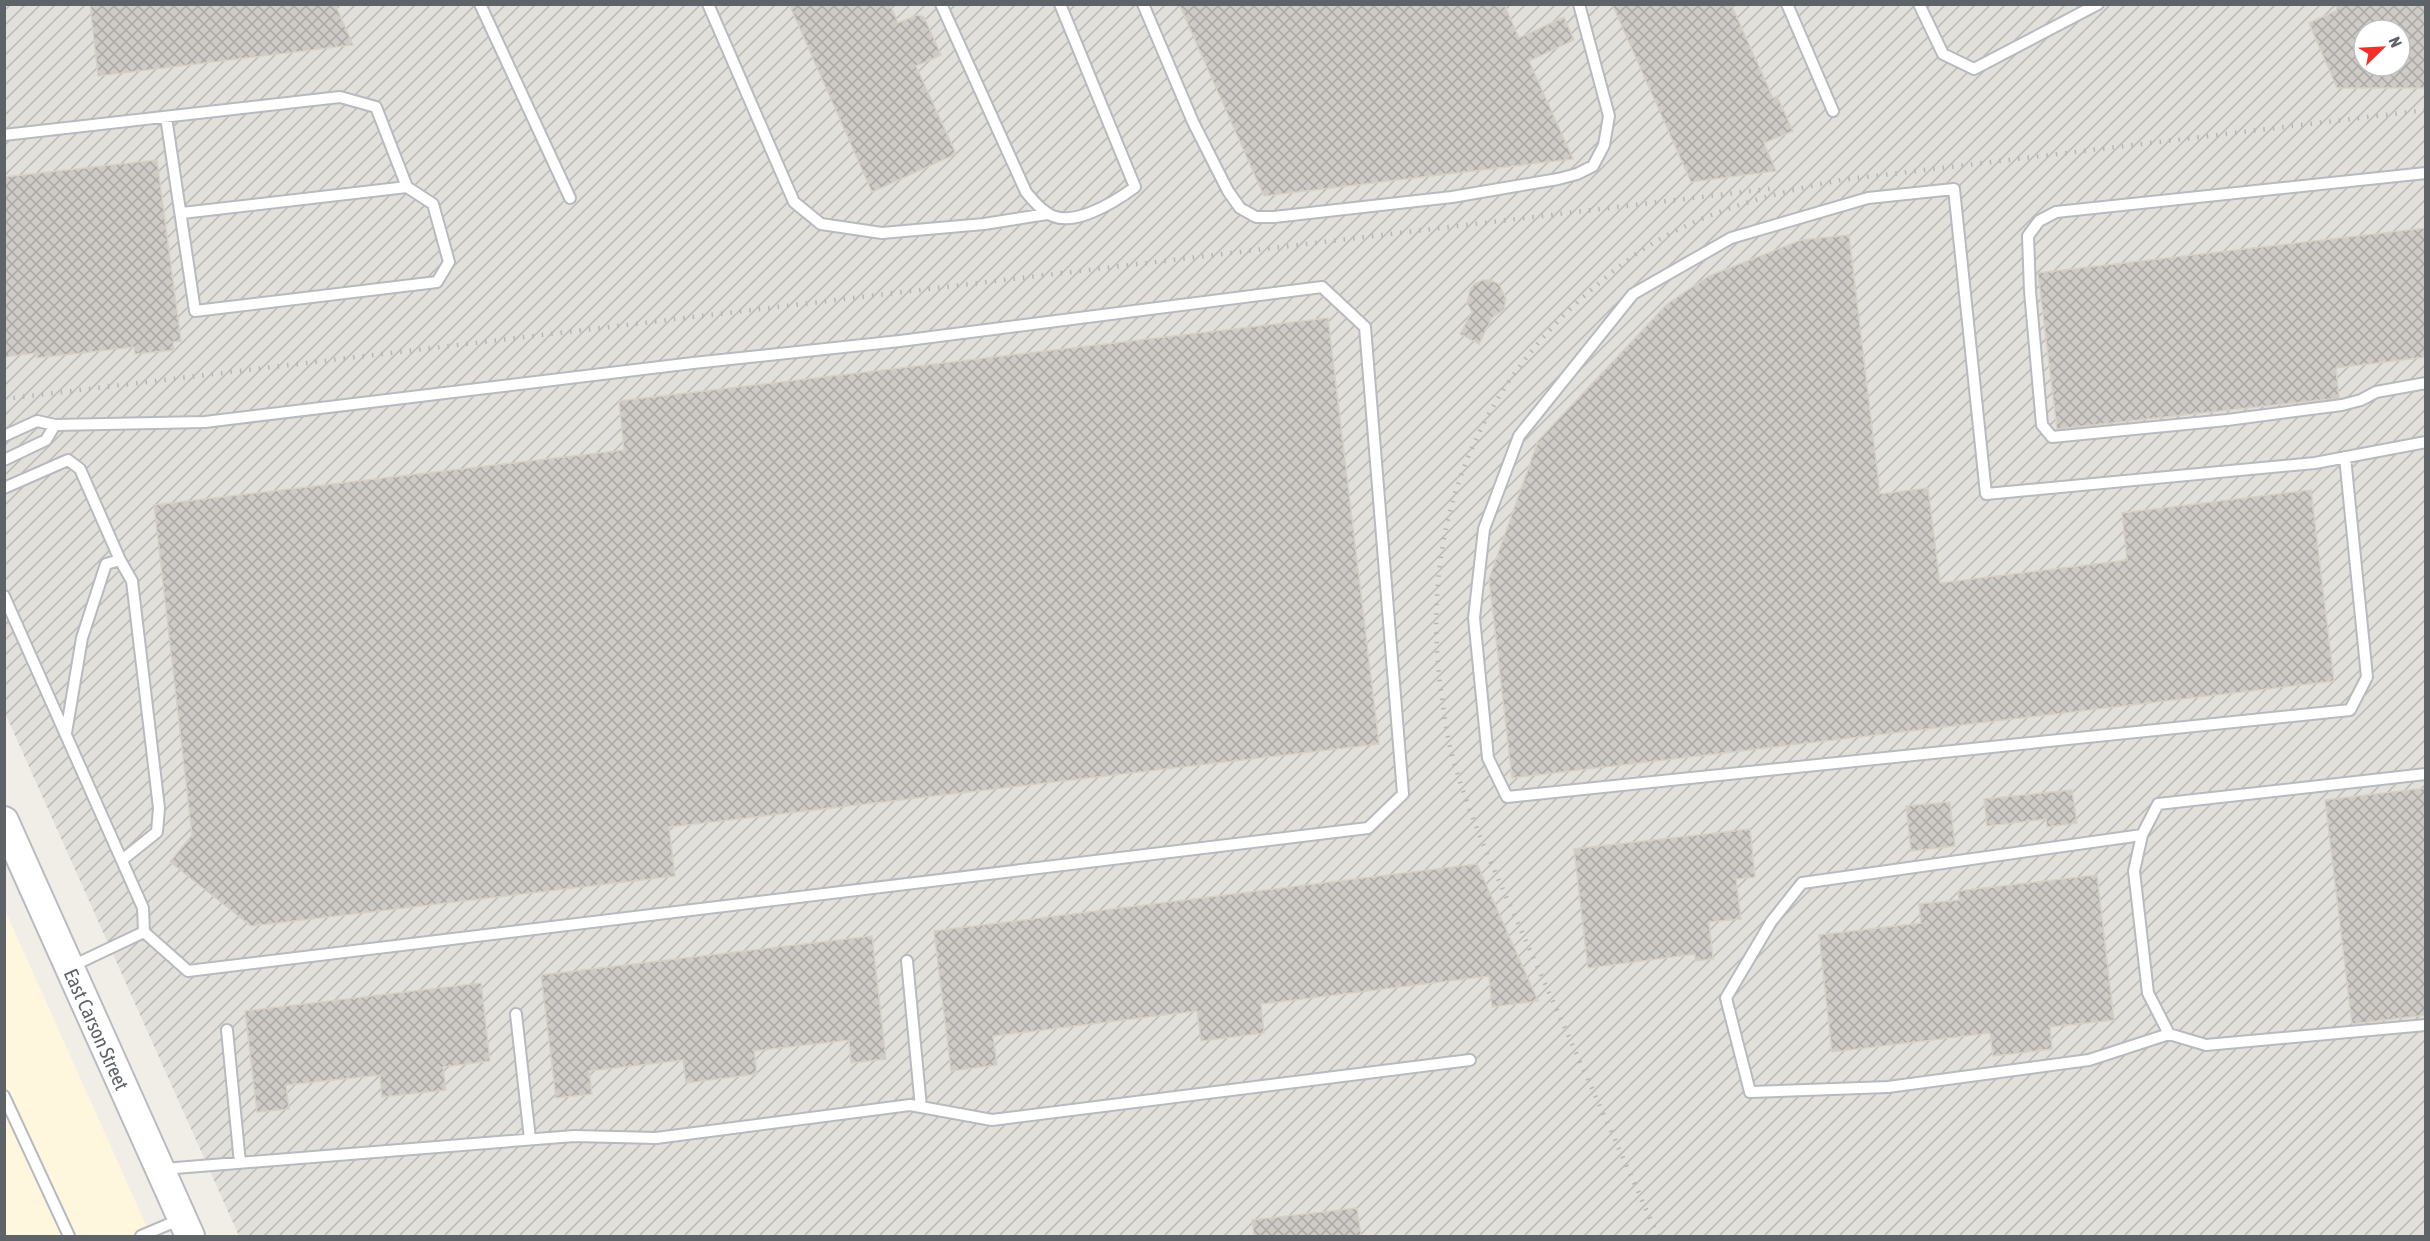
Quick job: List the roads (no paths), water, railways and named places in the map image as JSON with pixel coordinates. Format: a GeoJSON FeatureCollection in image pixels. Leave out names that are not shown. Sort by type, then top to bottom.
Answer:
{"type":"FeatureCollection","features":[{"type":"Feature","properties":{"kind":"main road","name":"East Carson Street"},"geometry":{"type":"LineString","coordinates":[[4,821],[186,1228]]}},
{"type":"Feature","properties":{"kind":"lane"},"geometry":{"type":"LineString","coordinates":[[480,4],[570,198]]}},
{"type":"Feature","properties":{"kind":"lane"},"geometry":{"type":"LineString","coordinates":[[708,4],[794,202],[821,224],[882,233],[984,224],[1047,214],[1073,220],[1117,201],[1134,187],[1060,4]]}},
{"type":"Feature","properties":{"kind":"lane"},"geometry":{"type":"LineString","coordinates":[[941,4],[1026,192],[1047,214]]}},
{"type":"Feature","properties":{"kind":"lane"},"geometry":{"type":"LineString","coordinates":[[1143,4],[1193,122],[1228,191],[1240,208],[1256,217],[1274,217],[1452,197],[1557,179],[1577,174],[1593,166],[1604,145],[1609,116],[1579,4]]}},
{"type":"Feature","properties":{"kind":"lane"},"geometry":{"type":"LineString","coordinates":[[1787,4],[1833,111]]}},
{"type":"Feature","properties":{"kind":"lane"},"geometry":{"type":"LineString","coordinates":[[1919,4],[1943,54],[1974,69],[2098,4]]}},
{"type":"Feature","properties":{"kind":"lane"},"geometry":{"type":"LineString","coordinates":[[4,135],[340,97],[349,99],[376,107],[407,187],[433,204],[449,262],[437,282],[195,311],[166,117]]}},
{"type":"Feature","properties":{"kind":"lane"},"geometry":{"type":"LineString","coordinates":[[2426,173],[2056,212],[2039,221],[2028,236],[2030,291],[2043,425],[2052,437],[2227,420],[2342,405],[2361,400],[2376,392],[2426,383]]}},
{"type":"Feature","properties":{"kind":"lane"},"geometry":{"type":"LineString","coordinates":[[182,213],[407,187]]}},
{"type":"Feature","properties":{"kind":"lane"},"geometry":{"type":"LineString","coordinates":[[2345,457],[2367,677],[2350,710],[1507,796],[1488,758],[1474,618],[1484,529],[1519,436],[1633,294],[1731,238],[1868,198],[1954,189],[1986,494],[2315,463],[2345,457],[2426,442]]}},
{"type":"Feature","properties":{"kind":"lane"},"geometry":{"type":"LineString","coordinates":[[4,436],[37,421],[55,425],[205,422],[911,339],[1322,287],[1365,327],[1403,794],[1368,828],[188,971],[144,932],[143,908],[4,596]]}},
{"type":"Feature","properties":{"kind":"lane"},"geometry":{"type":"LineString","coordinates":[[4,460],[46,440],[55,425]]}},
{"type":"Feature","properties":{"kind":"lane"},"geometry":{"type":"LineString","coordinates":[[4,488],[68,460],[80,469],[120,560],[132,581],[159,808],[157,832],[122,860]]}},
{"type":"Feature","properties":{"kind":"lane"},"geometry":{"type":"LineString","coordinates":[[66,733],[82,638],[105,564],[120,560]]}},
{"type":"Feature","properties":{"kind":"lane"},"geometry":{"type":"LineString","coordinates":[[2169,1034],[2148,993],[2134,871],[2142,835],[2158,804],[2426,774]]}},
{"type":"Feature","properties":{"kind":"lane"},"geometry":{"type":"LineString","coordinates":[[2142,835],[1802,883],[1771,922],[1726,998],[1750,1092],[1888,1088],[2089,1060],[2169,1034],[2206,1045],[2426,1025]]}},
{"type":"Feature","properties":{"kind":"lane"},"geometry":{"type":"LineString","coordinates":[[70,967],[144,932]]}},
{"type":"Feature","properties":{"kind":"lane"},"geometry":{"type":"LineString","coordinates":[[907,961],[921,1107]]}},
{"type":"Feature","properties":{"kind":"lane"},"geometry":{"type":"LineString","coordinates":[[516,1014],[530,1140]]}},
{"type":"Feature","properties":{"kind":"lane"},"geometry":{"type":"LineString","coordinates":[[228,1030],[240,1163]]}},
{"type":"Feature","properties":{"kind":"lane"},"geometry":{"type":"LineString","coordinates":[[160,1169],[574,1136],[656,1138],[910,1105],[992,1120],[1470,1060]]}},
{"type":"Feature","properties":{"kind":"lane"},"geometry":{"type":"LineString","coordinates":[[4,1096],[69,1236]]}},
{"type":"Feature","properties":{"kind":"lane"},"geometry":{"type":"LineString","coordinates":[[141,1236],[186,1228]]}},
{"type":"Feature","properties":{"kind":"railway"},"geometry":{"type":"LineString","coordinates":[[1658,1236],[1487,854],[1462,787],[1447,731],[1440,684],[1436,629],[1439,575],[1447,523],[1462,474],[1482,426],[1509,381],[1542,339],[1581,299],[1628,260],[1645,248],[1691,224],[1765,197],[1841,180],[2426,110]]}},
{"type":"Feature","properties":{"kind":"railway"},"geometry":{"type":"LineString","coordinates":[[4,399],[1777,188]]}}]}
